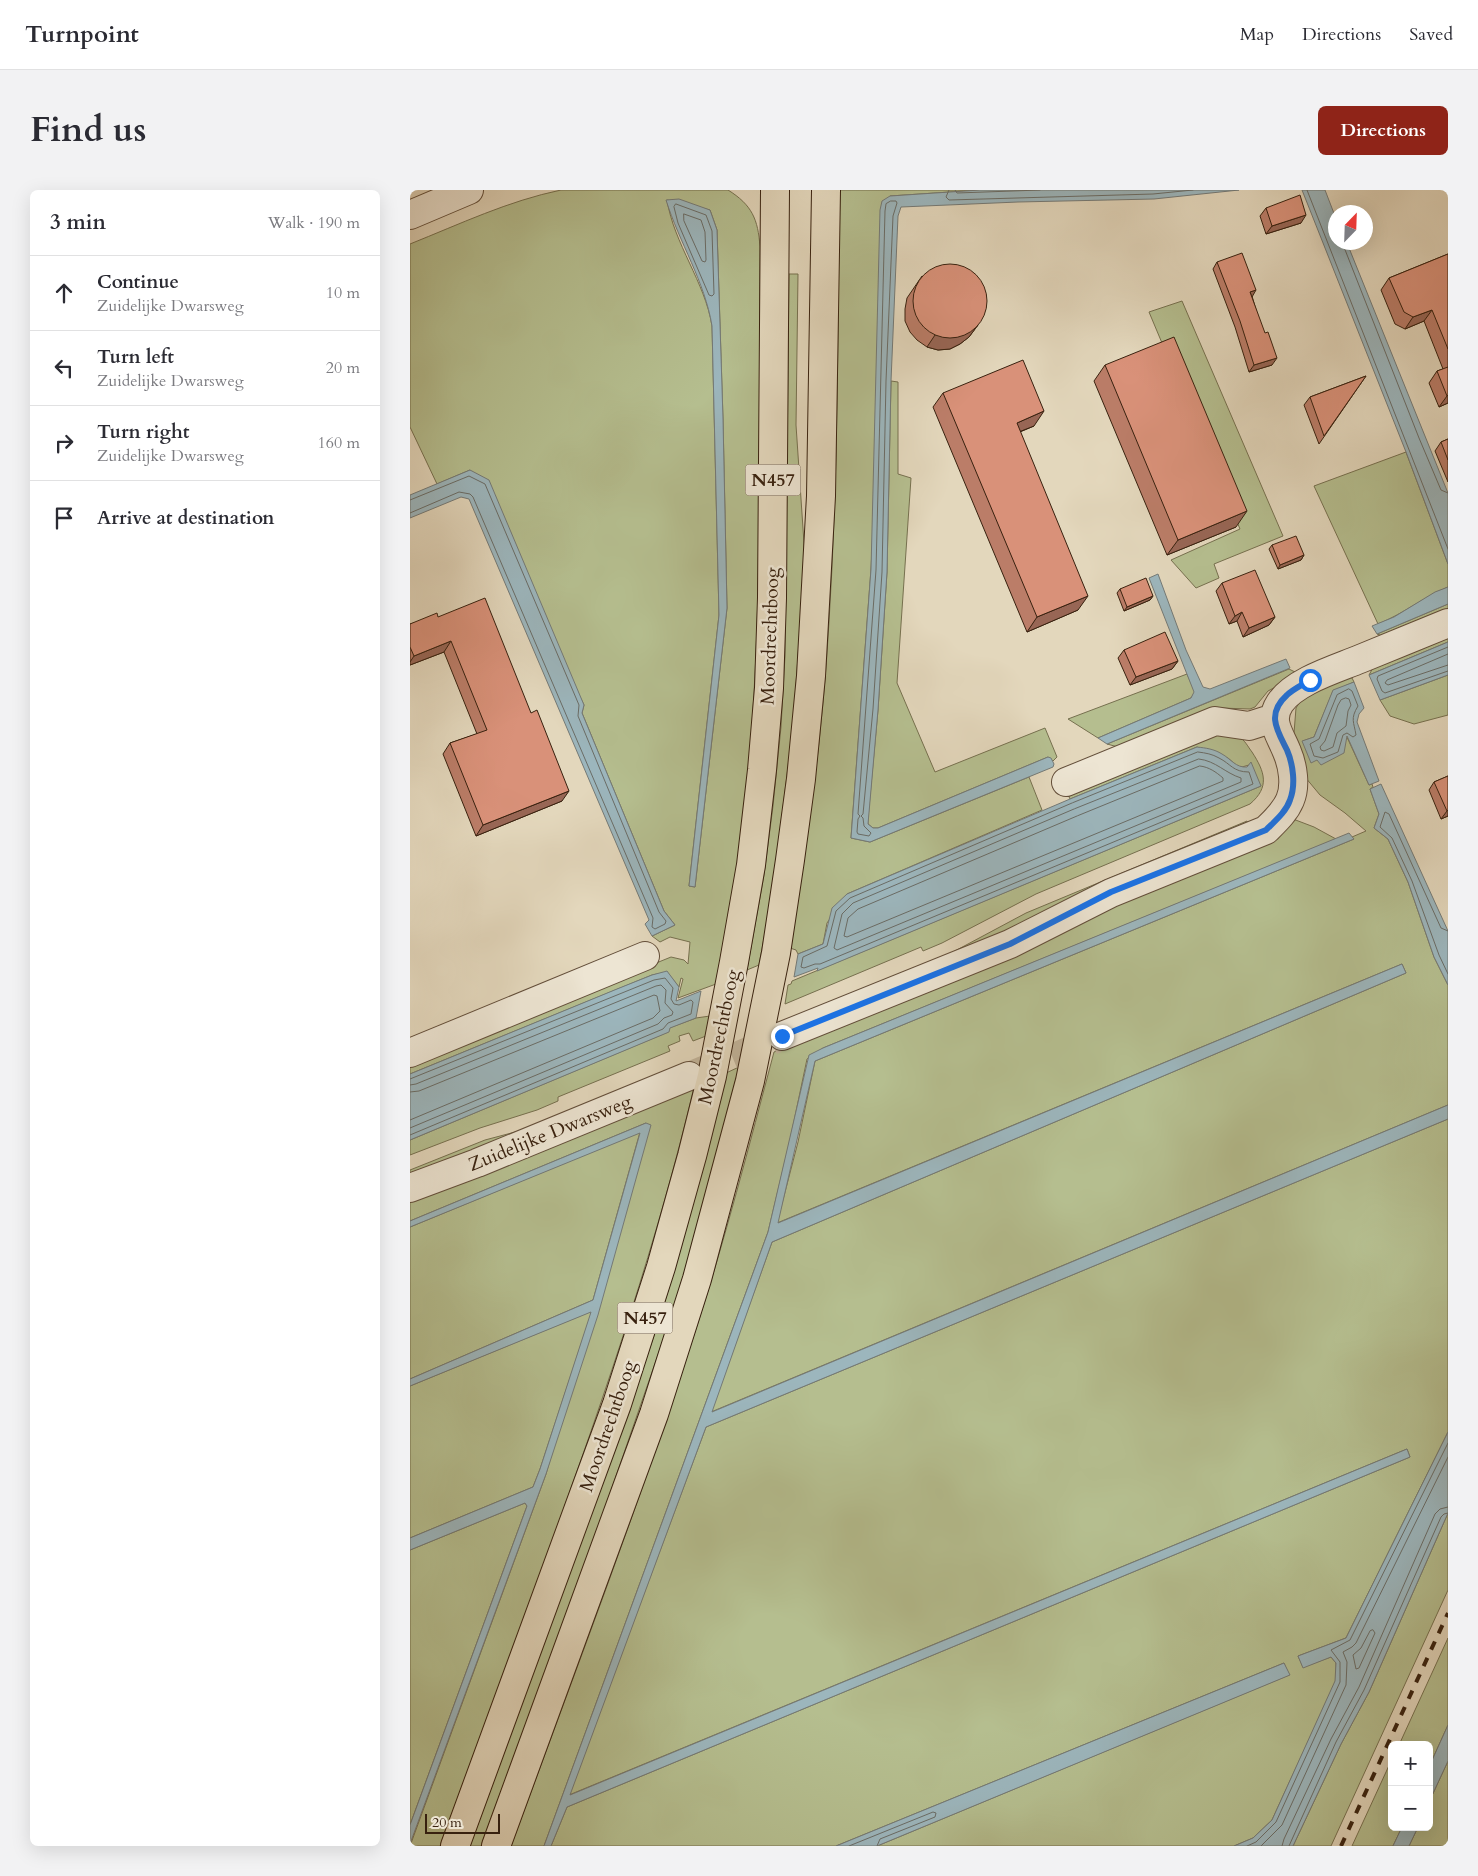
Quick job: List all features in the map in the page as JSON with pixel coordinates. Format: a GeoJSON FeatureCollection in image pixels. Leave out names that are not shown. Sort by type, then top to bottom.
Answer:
{"type":"FeatureCollection","features":[{"type":"Feature","properties":{"kind":"main road","name":"Moordrechtboog"},"geometry":{"type":"LineString","coordinates":[[455,1846],[620,1395],[692,1156],[712,1076],[731,981],[751,865],[769,688],[772,598],[776,190]]}},
{"type":"Feature","properties":{"kind":"main road","name":"Moordrechtboog"},"geometry":{"type":"LineString","coordinates":[[496,1846],[654,1414],[697,1279],[754,1062],[776,953],[801,779],[811,676],[821,496],[826,190]]}},
{"type":"Feature","properties":{"kind":"street"},"geometry":{"type":"LineString","coordinates":[[410,214],[468,190]]}},
{"type":"Feature","properties":{"kind":"street"},"geometry":{"type":"LineString","coordinates":[[782,1036],[1010,944],[1111,892],[1266,830],[1282,814],[1290,799],[1293,787],[1292,769],[1287,752],[1277,732],[1274,718],[1279,704],[1287,694],[1310,680],[1448,623]]}},
{"type":"Feature","properties":{"kind":"street"},"geometry":{"type":"LineString","coordinates":[[1066,782],[1215,721],[1249,726],[1274,718]]}},
{"type":"Feature","properties":{"kind":"street"},"geometry":{"type":"LineString","coordinates":[[410,1053],[645,956]]}},
{"type":"Feature","properties":{"kind":"street","name":"Zuidelijke Dwarsweg"},"geometry":{"type":"LineString","coordinates":[[410,1188],[477,1163],[689,1076]]}},
{"type":"Feature","properties":{"kind":"green space"},"geometry":{"type":"Polygon","coordinates":[[[561,190],[728,190],[748,207],[758,228],[760,247],[760,454],[756,661],[746,798],[733,891],[716,984],[678,998],[683,979],[681,978],[679,987],[667,972],[652,975],[410,1074],[410,1063],[671,957],[684,960],[688,964],[690,942],[670,937],[660,942],[652,936],[675,925],[664,911],[582,713],[584,705],[470,470],[437,484],[410,427],[410,244],[484,214],[561,190]],[[667,200],[676,232],[703,294],[712,326],[719,615],[689,886],[695,887],[727,608],[717,230],[710,210],[667,200]]]}},
{"type":"Feature","properties":{"kind":"green space"},"geometry":{"type":"Polygon","coordinates":[[[839,190],[980,190],[890,196],[871,569],[851,838],[870,842],[1029,777],[1042,810],[847,894],[827,923],[823,944],[798,954],[796,950],[790,948],[809,826],[819,744],[832,568],[837,406],[839,190]]]}},
{"type":"Feature","properties":{"kind":"green space"},"geometry":{"type":"Polygon","coordinates":[[[789,274],[798,274],[796,425],[805,558],[793,727],[772,895],[759,965],[747,970],[764,875],[781,727],[785,656],[789,274]]]}},
{"type":"Feature","properties":{"kind":"green space"},"geometry":{"type":"Polygon","coordinates":[[[1182,301],[1283,536],[1214,564],[1219,578],[1196,588],[1171,560],[1240,529],[1149,312],[1182,301]]]}},
{"type":"Feature","properties":{"kind":"green space"},"geometry":{"type":"Polygon","coordinates":[[[891,381],[898,382],[898,474],[911,478],[897,683],[935,772],[1045,728],[1057,757],[1053,761],[1048,757],[878,828],[873,828],[868,824],[868,818],[878,710],[887,572],[891,381]]]}},
{"type":"Feature","properties":{"kind":"green space"},"geometry":{"type":"Polygon","coordinates":[[[1406,452],[1448,564],[1448,587],[1378,624],[1314,486],[1406,452]]]}},
{"type":"Feature","properties":{"kind":"green space"},"geometry":{"type":"Polygon","coordinates":[[[1448,604],[1448,614],[1388,638],[1377,634],[1448,604]]]}},
{"type":"Feature","properties":{"kind":"green space"},"geometry":{"type":"Polygon","coordinates":[[[1448,632],[1448,642],[1369,675],[1375,664],[1448,632]]]}},
{"type":"Feature","properties":{"kind":"green space"},"geometry":{"type":"Polygon","coordinates":[[[1289,669],[1295,672],[1291,679],[1268,691],[1255,707],[1250,709],[1220,708],[1118,747],[1107,744],[1289,669]]]}},
{"type":"Feature","properties":{"kind":"green space"},"geometry":{"type":"Polygon","coordinates":[[[1187,674],[1195,692],[1191,698],[1098,738],[1068,719],[1187,674]]]}},
{"type":"Feature","properties":{"kind":"green space"},"geometry":{"type":"Polygon","coordinates":[[[1448,675],[1448,715],[1414,724],[1390,716],[1380,700],[1448,675]]]}},
{"type":"Feature","properties":{"kind":"green space"},"geometry":{"type":"Polygon","coordinates":[[[1345,676],[1352,678],[1354,682],[1333,691],[1314,737],[1303,741],[1346,735],[1369,785],[1372,784],[1373,787],[1370,789],[1379,814],[1374,828],[1388,839],[1408,882],[1434,957],[1448,985],[1448,1105],[711,1412],[772,1242],[1406,973],[1402,964],[777,1223],[798,1142],[815,1061],[1354,839],[1352,837],[1366,831],[1320,795],[1305,777],[1294,733],[1296,708],[1303,697],[1345,676]]]}},
{"type":"Feature","properties":{"kind":"green space"},"geometry":{"type":"Polygon","coordinates":[[[1211,733],[1230,734],[1239,737],[1245,742],[1260,766],[1263,785],[1261,792],[1250,804],[1036,894],[942,943],[923,951],[921,947],[785,1004],[788,985],[792,981],[1261,786],[1249,765],[1237,766],[1228,758],[1197,747],[1070,799],[1066,790],[1211,733]]]}},
{"type":"Feature","properties":{"kind":"green space"},"geometry":{"type":"Polygon","coordinates":[[[1293,819],[1314,827],[1336,839],[823,1048],[807,1059],[768,1232],[544,1846],[511,1846],[606,1590],[674,1397],[716,1263],[774,1052],[812,1037],[1293,819]]]}},
{"type":"Feature","properties":{"kind":"green space"},"geometry":{"type":"Polygon","coordinates":[[[1247,821],[1249,824],[1014,932],[953,952],[1026,913],[1247,821]]]}},
{"type":"Feature","properties":{"kind":"green space"},"geometry":{"type":"Polygon","coordinates":[[[710,1016],[706,1036],[693,1041],[689,1033],[679,1036],[680,1041],[668,1046],[670,1051],[558,1097],[558,1101],[410,1155],[410,1140],[668,1032],[669,1028],[696,1018],[710,1016]]]}},
{"type":"Feature","properties":{"kind":"green space"},"geometry":{"type":"Polygon","coordinates":[[[739,1067],[698,1227],[670,1320],[596,1534],[481,1846],[470,1846],[630,1406],[660,1318],[687,1226],[726,1073],[739,1067]]]}},
{"type":"Feature","properties":{"kind":"green space"},"geometry":{"type":"Polygon","coordinates":[[[694,1087],[648,1257],[612,1369],[554,1536],[440,1846],[410,1846],[546,1474],[646,1123],[410,1221],[410,1200],[694,1087]]]}},
{"type":"Feature","properties":{"kind":"green space"},"geometry":{"type":"Polygon","coordinates":[[[1448,1119],[1448,1432],[1346,1638],[1298,1656],[1303,1667],[1331,1657],[1336,1663],[1336,1681],[1272,1820],[1253,1838],[1234,1846],[877,1846],[1289,1675],[1284,1663],[836,1846],[551,1846],[567,1807],[1410,1457],[1407,1449],[569,1795],[706,1427],[1448,1119]]]}},
{"type":"Feature","properties":{"kind":"green space"},"geometry":{"type":"Polygon","coordinates":[[[519,1131],[410,1177],[410,1170],[485,1140],[519,1131]]]}},
{"type":"Feature","properties":{"kind":"green space"},"geometry":{"type":"Polygon","coordinates":[[[640,1132],[593,1300],[410,1379],[410,1227],[640,1132]]]}},
{"type":"Feature","properties":{"kind":"green space"},"geometry":{"type":"Polygon","coordinates":[[[592,1311],[533,1487],[410,1538],[410,1386],[592,1311]]]}},
{"type":"Feature","properties":{"kind":"green space"},"geometry":{"type":"Polygon","coordinates":[[[525,1503],[527,1506],[410,1825],[410,1550],[525,1503]]]}},
{"type":"Feature","properties":{"kind":"green space"},"geometry":{"type":"Polygon","coordinates":[[[1448,1513],[1448,1590],[1331,1846],[1293,1846],[1341,1744],[1369,1692],[1448,1513]]]}},
{"type":"Feature","properties":{"kind":"green space"},"geometry":{"type":"Polygon","coordinates":[[[1448,1638],[1448,1725],[1433,1758],[1433,1741],[1401,1741],[1448,1638]]]}},
{"type":"Feature","properties":{"kind":"green space"},"geometry":{"type":"Polygon","coordinates":[[[1448,1761],[1448,1846],[1409,1846],[1416,1831],[1433,1831],[1433,1793],[1448,1761]]]}},
{"type":"Feature","properties":{"kind":"green space"},"geometry":{"type":"Polygon","coordinates":[[[1388,1768],[1388,1831],[1400,1831],[1393,1846],[1352,1846],[1388,1768]]]}},
{"type":"Feature","properties":{"kind":"water"},"geometry":{"type":"Polygon","coordinates":[[[980,190],[1239,190],[1154,199],[901,207],[898,216],[891,381],[887,572],[868,824],[873,828],[878,828],[1048,757],[1051,758],[1054,764],[1053,767],[870,842],[851,838],[871,569],[880,210],[882,201],[890,196],[980,190]]]}},
{"type":"Feature","properties":{"kind":"water"},"geometry":{"type":"Polygon","coordinates":[[[1302,190],[1325,190],[1331,205],[1328,205],[1328,250],[1350,250],[1448,493],[1448,564],[1406,452],[1302,190]]]}},
{"type":"Feature","properties":{"kind":"water"},"geometry":{"type":"Polygon","coordinates":[[[679,199],[710,210],[717,230],[723,419],[727,608],[695,887],[689,886],[719,615],[712,326],[704,294],[666,200],[679,199]]]}},
{"type":"Feature","properties":{"kind":"water"},"geometry":{"type":"Polygon","coordinates":[[[470,470],[489,480],[584,705],[582,713],[664,911],[675,925],[652,936],[645,924],[649,920],[469,499],[461,497],[410,518],[410,495],[470,470]]]}},
{"type":"Feature","properties":{"kind":"water"},"geometry":{"type":"Polygon","coordinates":[[[1158,574],[1186,650],[1203,687],[1210,689],[1286,659],[1290,668],[1107,744],[1098,738],[1191,698],[1194,692],[1149,578],[1158,574]]]}},
{"type":"Feature","properties":{"kind":"water"},"geometry":{"type":"Polygon","coordinates":[[[1448,587],[1448,604],[1377,634],[1372,626],[1394,617],[1435,592],[1448,587]]]}},
{"type":"Feature","properties":{"kind":"water"},"geometry":{"type":"Polygon","coordinates":[[[1448,642],[1448,675],[1380,700],[1369,675],[1448,642]]]}},
{"type":"Feature","properties":{"kind":"water"},"geometry":{"type":"Polygon","coordinates":[[[1354,682],[1364,708],[1359,714],[1357,722],[1379,781],[1369,785],[1347,736],[1344,753],[1321,765],[1317,760],[1311,763],[1302,741],[1314,737],[1333,690],[1354,682]]]}},
{"type":"Feature","properties":{"kind":"water"},"geometry":{"type":"Polygon","coordinates":[[[1197,747],[1216,751],[1243,767],[1247,767],[1251,762],[1261,786],[817,971],[818,968],[794,977],[798,954],[823,944],[832,908],[847,894],[1197,747]]]}},
{"type":"Feature","properties":{"kind":"water"},"geometry":{"type":"Polygon","coordinates":[[[1381,784],[1448,931],[1448,985],[1434,957],[1408,882],[1388,839],[1374,828],[1379,814],[1370,789],[1381,784]]]}},
{"type":"Feature","properties":{"kind":"water"},"geometry":{"type":"Polygon","coordinates":[[[1349,833],[1354,839],[815,1061],[778,1223],[1402,964],[1406,973],[772,1242],[712,1412],[1448,1105],[1448,1119],[706,1427],[570,1795],[1407,1449],[1410,1457],[567,1807],[551,1846],[544,1846],[768,1232],[809,1055],[1349,833]]]}},
{"type":"Feature","properties":{"kind":"water"},"geometry":{"type":"Polygon","coordinates":[[[667,971],[679,987],[676,1001],[701,991],[696,1018],[670,1028],[669,1032],[410,1140],[410,1074],[617,989],[667,971]]]}},
{"type":"Feature","properties":{"kind":"water"},"geometry":{"type":"Polygon","coordinates":[[[646,1123],[651,1125],[598,1315],[546,1474],[410,1844],[410,1825],[527,1506],[525,1503],[410,1550],[410,1538],[533,1487],[591,1312],[410,1386],[410,1379],[593,1300],[640,1133],[410,1227],[410,1221],[646,1123]]]}},
{"type":"Feature","properties":{"kind":"water"},"geometry":{"type":"Polygon","coordinates":[[[1448,1432],[1448,1513],[1369,1692],[1341,1744],[1293,1846],[1234,1846],[1253,1838],[1272,1820],[1335,1681],[1336,1663],[1331,1657],[1303,1668],[1298,1656],[1346,1638],[1448,1432]]]}},
{"type":"Feature","properties":{"kind":"water"},"geometry":{"type":"Polygon","coordinates":[[[1284,1663],[1290,1675],[877,1846],[836,1846],[1284,1663]]]}},
{"type":"Feature","properties":{"kind":"water"},"geometry":{"type":"Polygon","coordinates":[[[1448,1725],[1448,1761],[1433,1793],[1433,1758],[1448,1725]]]}},
{"type":"Feature","properties":{"kind":"water"},"geometry":{"type":"Polygon","coordinates":[[[1400,1831],[1416,1831],[1409,1846],[1393,1846],[1400,1831]]]}},
{"type":"Feature","properties":{"kind":"building"},"geometry":{"type":"Polygon","coordinates":[[[1300,195],[1306,215],[1272,226],[1266,208],[1300,195]]]}},
{"type":"Feature","properties":{"kind":"building"},"geometry":{"type":"Polygon","coordinates":[[[1242,253],[1256,290],[1250,292],[1265,333],[1268,332],[1277,358],[1254,365],[1240,321],[1217,262],[1242,253]]]}},
{"type":"Feature","properties":{"kind":"building"},"geometry":{"type":"Polygon","coordinates":[[[1448,254],[1448,349],[1432,310],[1413,317],[1404,312],[1389,278],[1448,254]]]}},
{"type":"Feature","properties":{"kind":"building"},"geometry":{"type":"Polygon","coordinates":[[[950,264],[964,267],[976,275],[984,287],[987,301],[984,315],[976,327],[964,335],[950,338],[936,335],[924,327],[916,315],[913,301],[916,287],[924,275],[936,267],[950,264]]]}},
{"type":"Feature","properties":{"kind":"building"},"geometry":{"type":"Polygon","coordinates":[[[1174,337],[1247,511],[1178,540],[1105,365],[1174,337]]]}},
{"type":"Feature","properties":{"kind":"building"},"geometry":{"type":"Polygon","coordinates":[[[1023,360],[1044,411],[1017,423],[1088,596],[1037,617],[943,393],[1023,360]]]}},
{"type":"Feature","properties":{"kind":"building"},"geometry":{"type":"Polygon","coordinates":[[[1448,367],[1448,395],[1447,396],[1437,371],[1448,367]]]}},
{"type":"Feature","properties":{"kind":"building"},"geometry":{"type":"Polygon","coordinates":[[[1366,376],[1324,436],[1310,397],[1366,376]]]}},
{"type":"Feature","properties":{"kind":"building"},"geometry":{"type":"Polygon","coordinates":[[[1448,439],[1448,460],[1441,442],[1448,439]]]}},
{"type":"Feature","properties":{"kind":"building"},"geometry":{"type":"Polygon","coordinates":[[[1296,536],[1304,555],[1280,565],[1272,545],[1296,536]]]}},
{"type":"Feature","properties":{"kind":"building"},"geometry":{"type":"Polygon","coordinates":[[[1255,570],[1275,617],[1249,628],[1242,612],[1235,616],[1222,583],[1255,570]]]}},
{"type":"Feature","properties":{"kind":"building"},"geometry":{"type":"Polygon","coordinates":[[[1146,578],[1153,596],[1127,607],[1120,589],[1146,578]]]}},
{"type":"Feature","properties":{"kind":"building"},"geometry":{"type":"Polygon","coordinates":[[[485,598],[531,713],[537,710],[569,791],[483,825],[450,743],[487,730],[451,641],[414,656],[410,647],[410,624],[437,613],[438,617],[485,598]]]}},
{"type":"Feature","properties":{"kind":"building"},"geometry":{"type":"Polygon","coordinates":[[[1165,632],[1178,661],[1136,677],[1124,650],[1165,632]]]}},
{"type":"Feature","properties":{"kind":"building"},"geometry":{"type":"Polygon","coordinates":[[[1448,776],[1448,810],[1447,811],[1434,782],[1448,776]]]}},
{"type":"Feature","properties":{"kind":"tunnel"},"geometry":{"type":"LineString","coordinates":[[694,1074],[776,1039]]}},
{"type":"Feature","properties":{"kind":"railway"},"geometry":{"type":"LineString","coordinates":[[1341,1846],[1448,1613]]}},
{"type":"Feature","properties":{"kind":"route"},"geometry":{"type":"LineString","coordinates":[[782,1036],[1010,944],[1111,892],[1266,830],[1282,814],[1290,799],[1293,787],[1292,769],[1287,752],[1277,732],[1274,718],[1279,704],[1287,694],[1310,680]]}}]}
